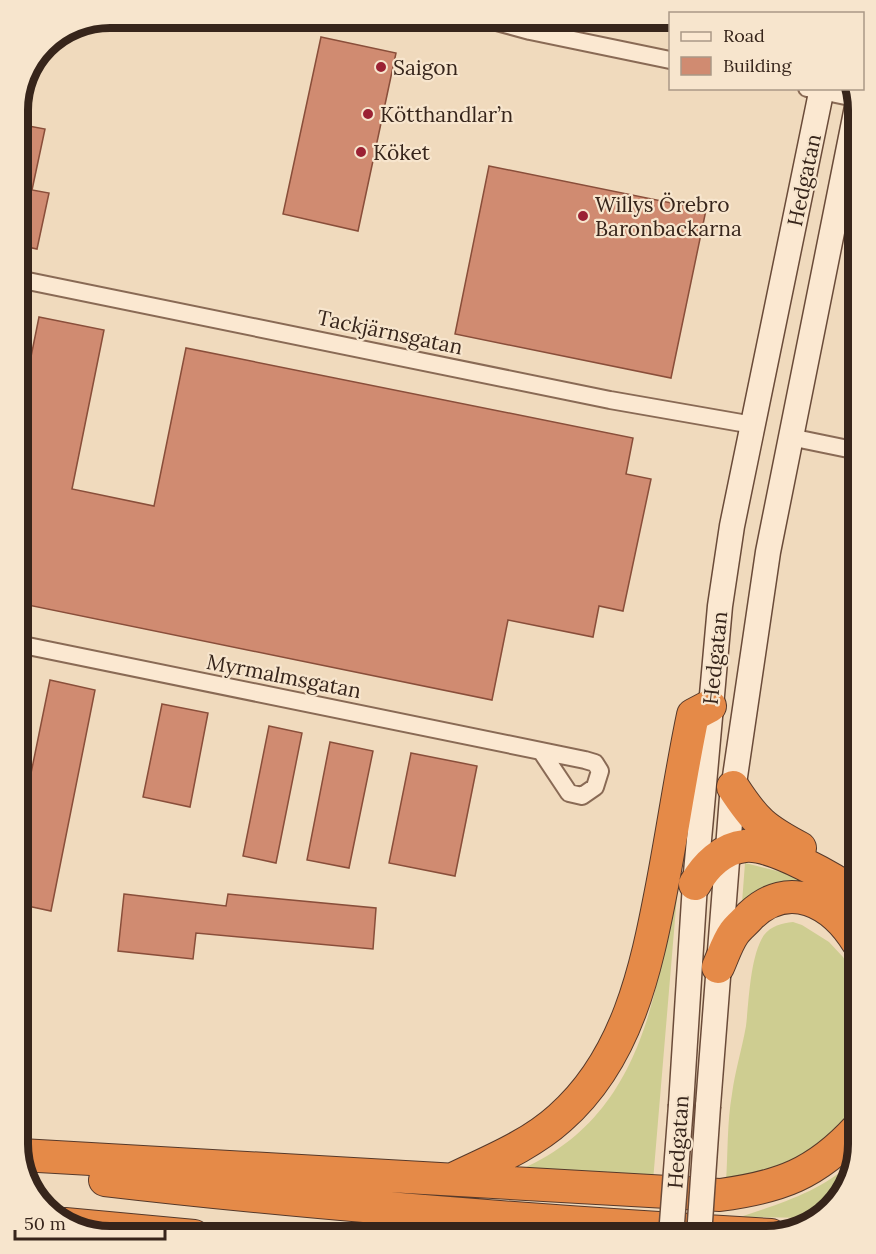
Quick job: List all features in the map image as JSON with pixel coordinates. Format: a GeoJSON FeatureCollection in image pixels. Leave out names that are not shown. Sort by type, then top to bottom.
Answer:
{"type":"FeatureCollection","features":[{"type":"Feature","properties":{"kind":"highway"},"geometry":{"type":"LineString","coordinates":[[450,1181],[539,1135],[577,1102],[607,1063],[632,1009],[643,976],[693,716],[710,706]]}},
{"type":"Feature","properties":{"kind":"highway"},"geometry":{"type":"LineString","coordinates":[[733,792],[755,819],[773,834],[807,853],[808,866]]}},
{"type":"Feature","properties":{"kind":"highway"},"geometry":{"type":"LineString","coordinates":[[695,884],[704,869],[715,859],[745,846],[753,846],[808,866],[848,889]]}},
{"type":"Feature","properties":{"kind":"highway"},"geometry":{"type":"LineString","coordinates":[[718,967],[734,932],[767,902],[785,896],[807,898],[831,911],[848,931]]}},
{"type":"Feature","properties":{"kind":"highway"},"geometry":{"type":"LineString","coordinates":[[29,1156],[720,1195],[777,1185],[808,1171],[840,1148],[848,1139]]}},
{"type":"Feature","properties":{"kind":"highway"},"geometry":{"type":"LineString","coordinates":[[33,1171],[241,1196],[376,1209],[614,1226]]}},
{"type":"Feature","properties":{"kind":"main road","name":"Hedgatan"},"geometry":{"type":"LineString","coordinates":[[672,1226],[695,884],[720,606],[732,526],[817,90]]}},
{"type":"Feature","properties":{"kind":"main road","name":"Hedgatan"},"geometry":{"type":"LineString","coordinates":[[700,1226],[733,792],[768,552],[848,151]]}},
{"type":"Feature","properties":{"kind":"main road"},"geometry":{"type":"LineString","coordinates":[[753,425],[790,437]]}},
{"type":"Feature","properties":{"kind":"street"},"geometry":{"type":"LineString","coordinates":[[521,29],[669,60]]}},
{"type":"Feature","properties":{"kind":"street"},"geometry":{"type":"LineString","coordinates":[[817,90],[846,96]]}},
{"type":"Feature","properties":{"kind":"street","name":"Tackjärnsgatan"},"geometry":{"type":"LineString","coordinates":[[29,281],[610,400],[753,425]]}},
{"type":"Feature","properties":{"kind":"street"},"geometry":{"type":"LineString","coordinates":[[790,437],[848,449]]}},
{"type":"Feature","properties":{"kind":"street","name":"Myrmalmsgatan"},"geometry":{"type":"LineString","coordinates":[[28,646],[541,751]]}},
{"type":"Feature","properties":{"kind":"shaded area"},"geometry":{"type":"Polygon","coordinates":[[[681,848],[653,1181],[515,1172],[561,1147],[596,1116],[622,1078],[641,1037],[655,992],[681,848]]]}},
{"type":"Feature","properties":{"kind":"shaded area"},"geometry":{"type":"Polygon","coordinates":[[[745,863],[797,876],[847,907],[742,903],[745,863]]]}},
{"type":"Feature","properties":{"kind":"shaded area"},"geometry":{"type":"Polygon","coordinates":[[[793,922],[802,925],[829,942],[848,965],[848,1118],[842,1127],[785,1168],[726,1182],[730,1105],[746,1026],[756,955],[764,935],[770,929],[793,922]]]}},
{"type":"Feature","properties":{"kind":"shaded area"},"geometry":{"type":"Polygon","coordinates":[[[843,1170],[831,1193],[824,1202],[807,1215],[800,1218],[740,1217],[813,1189],[843,1170]]]}},
{"type":"Feature","properties":{"kind":"building"},"geometry":{"type":"Polygon","coordinates":[[[321,37],[396,53],[358,231],[283,214],[321,37]]]}},
{"type":"Feature","properties":{"kind":"building"},"geometry":{"type":"Polygon","coordinates":[[[29,126],[45,129],[32,190],[49,193],[37,249],[29,247],[29,126]]]}},
{"type":"Feature","properties":{"kind":"building"},"geometry":{"type":"Polygon","coordinates":[[[489,166],[706,210],[671,378],[455,334],[489,166]]]}},
{"type":"Feature","properties":{"kind":"building"},"geometry":{"type":"Polygon","coordinates":[[[39,317],[104,330],[72,489],[154,506],[186,348],[633,438],[626,474],[651,479],[623,611],[599,606],[593,637],[508,620],[492,700],[29,605],[29,368],[39,317]]]}},
{"type":"Feature","properties":{"kind":"building"},"geometry":{"type":"Polygon","coordinates":[[[50,680],[95,690],[51,911],[28,906],[28,786],[50,680]]]}},
{"type":"Feature","properties":{"kind":"building"},"geometry":{"type":"Polygon","coordinates":[[[162,704],[208,713],[190,807],[143,797],[162,704]]]}},
{"type":"Feature","properties":{"kind":"building"},"geometry":{"type":"Polygon","coordinates":[[[269,726],[302,733],[276,863],[243,856],[269,726]]]}},
{"type":"Feature","properties":{"kind":"building"},"geometry":{"type":"Polygon","coordinates":[[[330,742],[373,751],[349,868],[307,860],[330,742]]]}},
{"type":"Feature","properties":{"kind":"building"},"geometry":{"type":"Polygon","coordinates":[[[411,753],[477,766],[455,876],[389,863],[411,753]]]}},
{"type":"Feature","properties":{"kind":"building"},"geometry":{"type":"Polygon","coordinates":[[[124,894],[226,906],[228,894],[376,908],[373,949],[196,933],[193,959],[118,951],[124,894]]]}},
{"type":"Feature","properties":{"kind":"place","name":"Saigon"},"geometry":{"type":"Point","coordinates":[381,67]}},
{"type":"Feature","properties":{"kind":"place","name":"Kötthandlar’n"},"geometry":{"type":"Point","coordinates":[368,114]}},
{"type":"Feature","properties":{"kind":"place","name":"Köket"},"geometry":{"type":"Point","coordinates":[361,152]}},
{"type":"Feature","properties":{"kind":"place","name":"Willys Örebro Baronbackarna"},"geometry":{"type":"Point","coordinates":[583,216]}}]}
